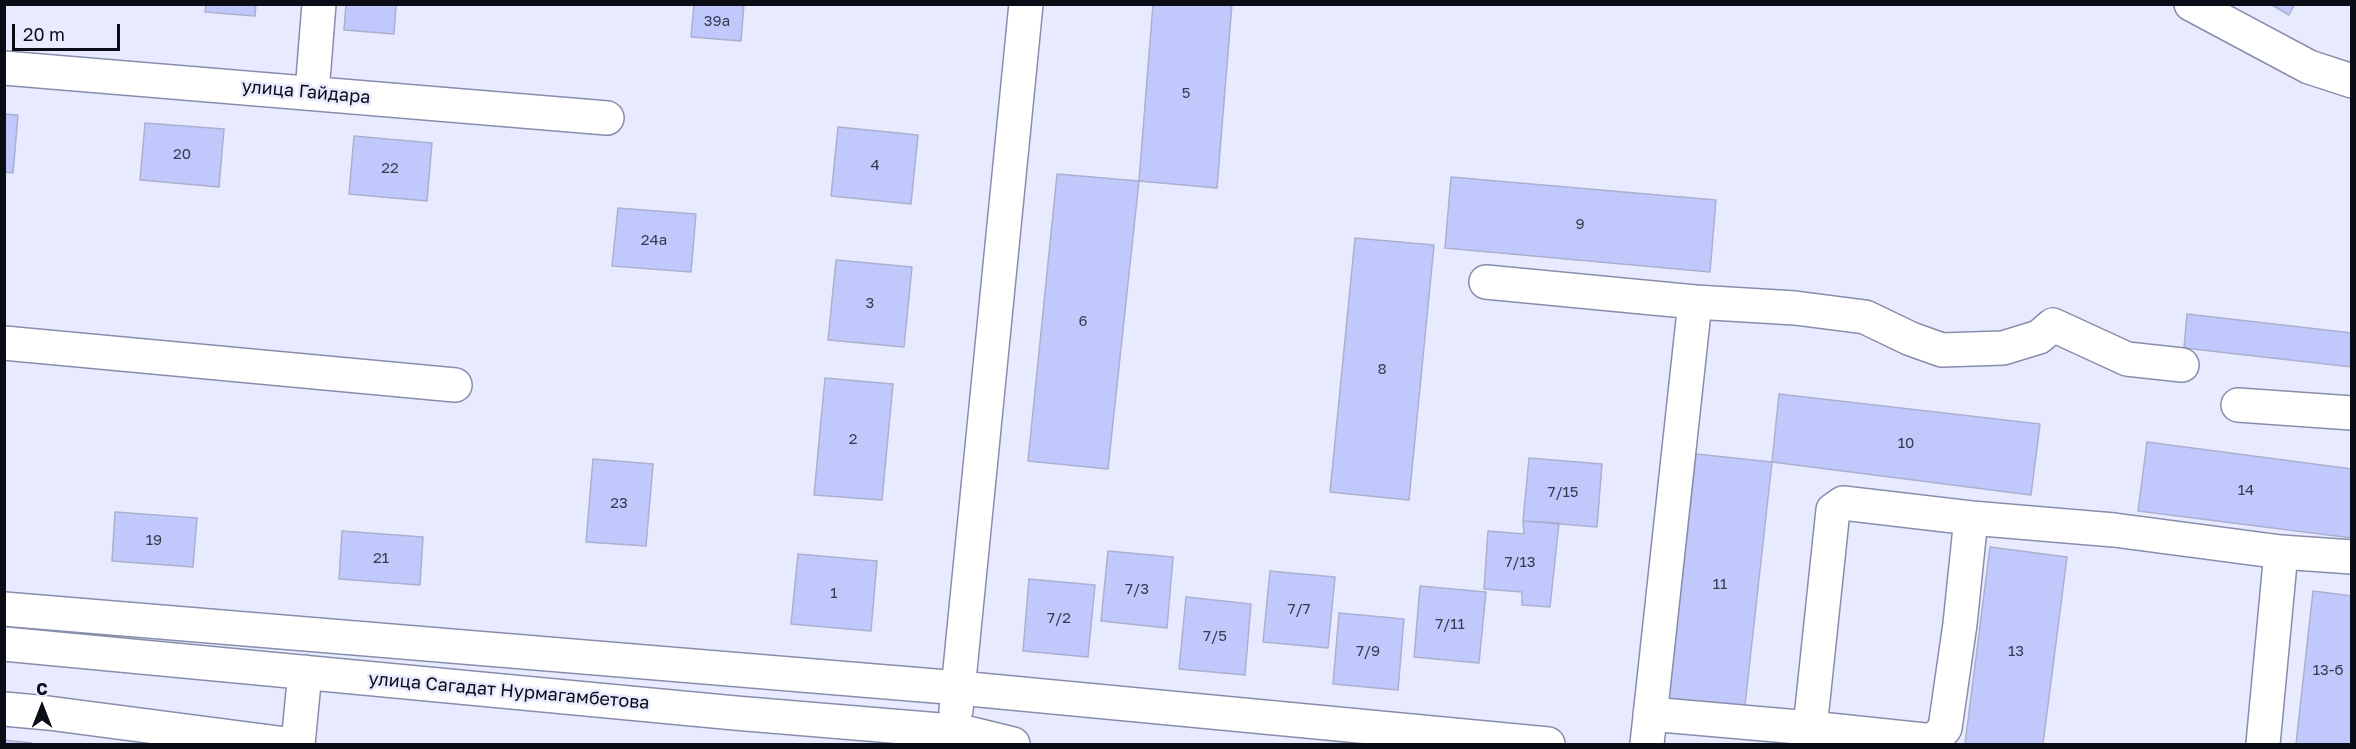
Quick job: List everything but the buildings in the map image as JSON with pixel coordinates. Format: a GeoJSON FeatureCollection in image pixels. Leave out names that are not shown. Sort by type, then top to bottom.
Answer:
{"type":"FeatureCollection","features":[{"type":"Feature","properties":{"kind":"street"},"geometry":{"type":"LineString","coordinates":[[312,92],[319,4]]}},
{"type":"Feature","properties":{"kind":"street"},"geometry":{"type":"LineString","coordinates":[[954,731],[1026,4]]}},
{"type":"Feature","properties":{"kind":"street"},"geometry":{"type":"LineString","coordinates":[[2191,4],[2309,67],[2352,81]]}},
{"type":"Feature","properties":{"kind":"street","name":"улица Гайдара"},"geometry":{"type":"LineString","coordinates":[[4,68],[607,118]]}},
{"type":"Feature","properties":{"kind":"street"},"geometry":{"type":"LineString","coordinates":[[1486,282],[1695,302],[1795,308],[1865,317],[1911,339],[1942,350],[2003,348],[2039,337],[2053,325],[2127,359],[2182,365]]}},
{"type":"Feature","properties":{"kind":"street"},"geometry":{"type":"LineString","coordinates":[[1695,302],[1648,729],[1810,728],[1934,741],[1945,728],[1960,624],[1971,518]]}},
{"type":"Feature","properties":{"kind":"street"},"geometry":{"type":"LineString","coordinates":[[4,343],[455,385]]}},
{"type":"Feature","properties":{"kind":"street"},"geometry":{"type":"LineString","coordinates":[[2238,405],[2352,413]]}},
{"type":"Feature","properties":{"kind":"street"},"geometry":{"type":"LineString","coordinates":[[1810,728],[1833,510],[1843,503],[1971,518],[2114,530],[2281,552],[2352,557]]}},
{"type":"Feature","properties":{"kind":"street"},"geometry":{"type":"LineString","coordinates":[[2263,744],[2281,552]]}},
{"type":"Feature","properties":{"kind":"street"},"geometry":{"type":"LineString","coordinates":[[4,609],[959,688],[1548,744]]}},
{"type":"Feature","properties":{"kind":"street","name":"улица Сагадат Нурмагамбетова"},"geometry":{"type":"LineString","coordinates":[[4,644],[954,731],[1013,744]]}},
{"type":"Feature","properties":{"kind":"street"},"geometry":{"type":"LineString","coordinates":[[298,744],[305,672]]}},
{"type":"Feature","properties":{"kind":"street"},"geometry":{"type":"LineString","coordinates":[[4,709],[286,744]]}}]}
